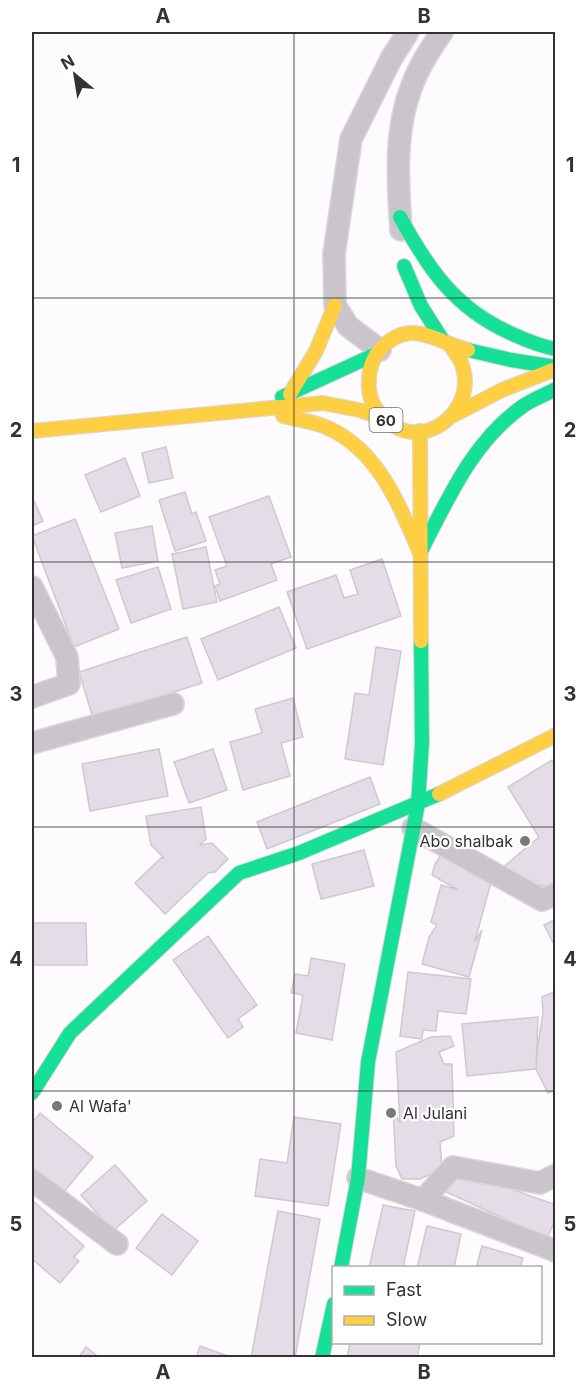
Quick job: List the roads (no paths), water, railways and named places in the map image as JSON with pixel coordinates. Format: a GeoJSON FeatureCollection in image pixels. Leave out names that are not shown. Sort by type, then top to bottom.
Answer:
{"type":"FeatureCollection","features":[{"type":"Feature","properties":{"kind":"main road"},"geometry":{"type":"LineString","coordinates":[[400,217],[424,261],[446,290],[470,312],[504,331],[546,348],[555,349]]}},
{"type":"Feature","properties":{"kind":"main road"},"geometry":{"type":"LineString","coordinates":[[400,295],[404,266]]}},
{"type":"Feature","properties":{"kind":"main road"},"geometry":{"type":"LineString","coordinates":[[404,266],[421,306],[445,342],[458,354],[464,365],[466,391],[462,404],[454,415]]}},
{"type":"Feature","properties":{"kind":"main road"},"geometry":{"type":"LineString","coordinates":[[290,394],[315,356],[324,338],[335,305]]}},
{"type":"Feature","properties":{"kind":"main road"},"geometry":{"type":"LineString","coordinates":[[381,349],[394,323]]}},
{"type":"Feature","properties":{"kind":"main road","name":"60"},"geometry":{"type":"LineString","coordinates":[[255,409],[381,349],[397,337],[408,333],[420,333],[506,360],[555,369]]}},
{"type":"Feature","properties":{"kind":"main road","name":"60"},"geometry":{"type":"LineString","coordinates":[[381,349],[370,367],[368,387],[374,407],[394,426],[407,430],[433,429],[500,389],[555,369]]}},
{"type":"Feature","properties":{"kind":"main road"},"geometry":{"type":"LineString","coordinates":[[420,553],[466,465],[483,441],[524,405],[555,389]]}},
{"type":"Feature","properties":{"kind":"main road","name":"60"},"geometry":{"type":"LineString","coordinates":[[32,431],[323,403],[359,410],[383,418]]}},
{"type":"Feature","properties":{"kind":"main road"},"geometry":{"type":"LineString","coordinates":[[255,409],[327,427],[348,438],[366,453],[381,471],[420,553]]}},
{"type":"Feature","properties":{"kind":"main road"},"geometry":{"type":"LineString","coordinates":[[341,1266],[358,1178],[368,1062],[418,804],[422,743],[420,431]]}},
{"type":"Feature","properties":{"kind":"main road"},"geometry":{"type":"LineString","coordinates":[[32,1093],[70,1033],[239,873],[299,853],[418,804],[555,735]]}},
{"type":"Feature","properties":{"kind":"main road"},"geometry":{"type":"LineString","coordinates":[[322,1358],[332,1309]]}},
{"type":"Feature","properties":{"kind":"street"},"geometry":{"type":"LineString","coordinates":[[381,349],[348,326],[335,305],[334,254],[351,139],[391,59],[408,32]]}},
{"type":"Feature","properties":{"kind":"street"},"geometry":{"type":"LineString","coordinates":[[404,266],[398,182],[399,147],[404,114],[411,87],[442,32]]}},
{"type":"Feature","properties":{"kind":"street"},"geometry":{"type":"LineString","coordinates":[[32,587],[67,657],[69,684],[32,697]]}},
{"type":"Feature","properties":{"kind":"street"},"geometry":{"type":"LineString","coordinates":[[32,743],[173,704]]}},
{"type":"Feature","properties":{"kind":"street"},"geometry":{"type":"LineString","coordinates":[[413,828],[542,900],[555,894]]}},
{"type":"Feature","properties":{"kind":"street"},"geometry":{"type":"LineString","coordinates":[[423,1200],[453,1167],[540,1183],[555,1175]]}},
{"type":"Feature","properties":{"kind":"street"},"geometry":{"type":"LineString","coordinates":[[358,1178],[423,1200],[555,1251]]}},
{"type":"Feature","properties":{"kind":"street"},"geometry":{"type":"LineString","coordinates":[[32,1180],[117,1244]]}},
{"type":"Feature","properties":{"kind":"place","name":"Abo shalbak"},"geometry":{"type":"Point","coordinates":[525,841]}},
{"type":"Feature","properties":{"kind":"place","name":"Al Wafa'"},"geometry":{"type":"Point","coordinates":[57,1106]}},
{"type":"Feature","properties":{"kind":"place","name":"Al Julani"},"geometry":{"type":"Point","coordinates":[391,1113]}}]}
